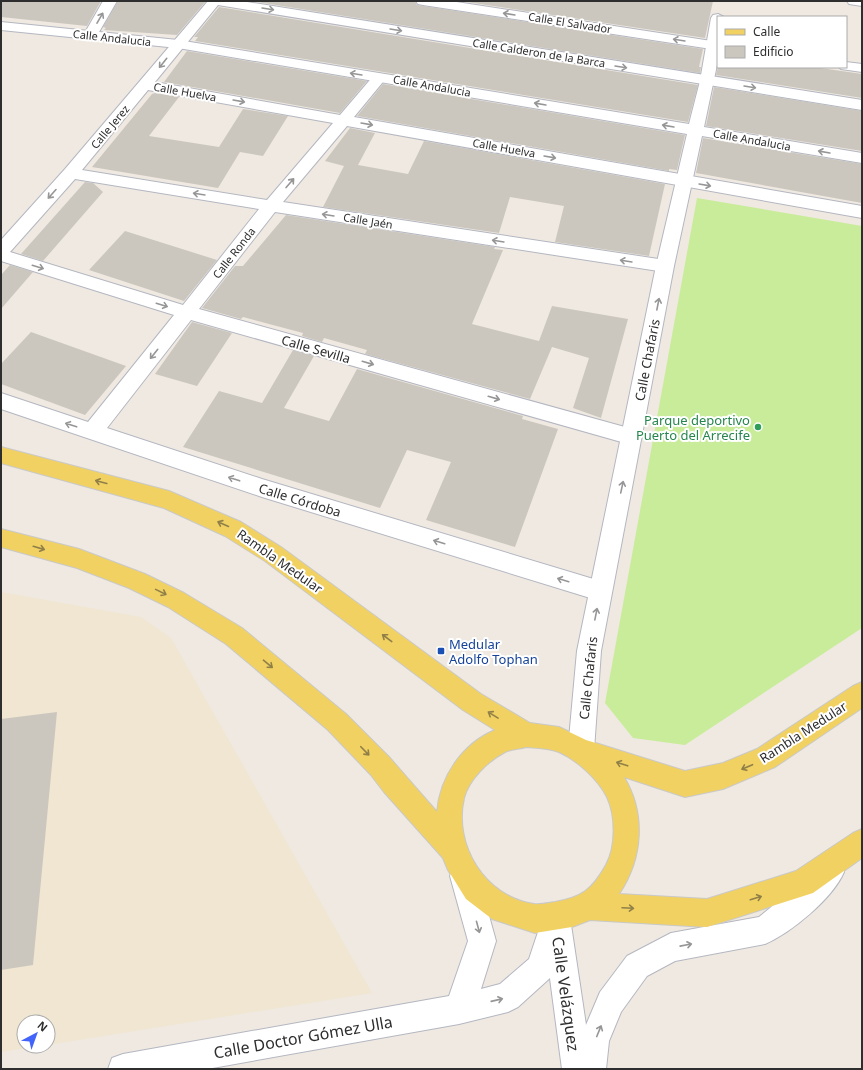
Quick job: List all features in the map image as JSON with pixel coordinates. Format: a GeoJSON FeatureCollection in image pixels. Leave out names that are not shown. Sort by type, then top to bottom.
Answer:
{"type":"FeatureCollection","features":[{"type":"Feature","properties":{"kind":"main road","name":"Rambla Medular"},"geometry":{"type":"LineString","coordinates":[[1,455],[169,500],[233,529],[273,554],[472,702],[526,735],[553,738],[581,750],[685,784],[723,776],[766,758],[862,694]]}},
{"type":"Feature","properties":{"kind":"main road"},"geometry":{"type":"LineString","coordinates":[[1,538],[79,559],[137,581],[176,600],[234,636],[337,722],[380,766],[451,848],[464,876],[482,896],[506,911],[533,919],[556,918],[589,906],[707,913],[803,883],[854,847]]}},
{"type":"Feature","properties":{"kind":"main road"},"geometry":{"type":"LineString","coordinates":[[451,848],[447,822],[451,795],[463,770],[480,752],[501,741],[526,735]]}},
{"type":"Feature","properties":{"kind":"main road"},"geometry":{"type":"LineString","coordinates":[[581,750],[611,779],[621,799],[627,828],[625,854],[614,880],[589,906]]}},
{"type":"Feature","properties":{"kind":"street"},"geometry":{"type":"LineString","coordinates":[[90,36],[110,1]]}},
{"type":"Feature","properties":{"kind":"street","name":"Calle Jerez"},"geometry":{"type":"LineString","coordinates":[[1,251],[71,173],[215,1]]}},
{"type":"Feature","properties":{"kind":"street","name":"Calle Calderon de la Barca"},"geometry":{"type":"LineString","coordinates":[[215,1],[862,105]]}},
{"type":"Feature","properties":{"kind":"street","name":"Calle El Salvador"},"geometry":{"type":"LineString","coordinates":[[423,1],[716,46]]}},
{"type":"Feature","properties":{"kind":"street"},"geometry":{"type":"LineString","coordinates":[[854,1],[862,2]]}},
{"type":"Feature","properties":{"kind":"street","name":"Calle Andalucia"},"geometry":{"type":"LineString","coordinates":[[1,26],[178,44],[862,158]]}},
{"type":"Feature","properties":{"kind":"street","name":"Calle Chafaris"},"geometry":{"type":"LineString","coordinates":[[581,750],[589,651],[600,591],[665,266],[685,182],[695,130],[716,46],[717,35]]}},
{"type":"Feature","properties":{"kind":"street"},"geometry":{"type":"LineString","coordinates":[[847,66],[862,68]]}},
{"type":"Feature","properties":{"kind":"street","name":"Calle Ronda"},"geometry":{"type":"LineString","coordinates":[[92,432],[188,313],[271,206],[380,77]]}},
{"type":"Feature","properties":{"kind":"street","name":"Calle Huelva"},"geometry":{"type":"LineString","coordinates":[[145,85],[685,182],[862,212]]}},
{"type":"Feature","properties":{"kind":"street","name":"Calle Jaén"},"geometry":{"type":"LineString","coordinates":[[71,173],[271,206],[665,266]]}},
{"type":"Feature","properties":{"kind":"street","name":"Calle Sevilla"},"geometry":{"type":"LineString","coordinates":[[1,255],[188,313],[632,437]]}},
{"type":"Feature","properties":{"kind":"street","name":"Calle Córdoba"},"geometry":{"type":"LineString","coordinates":[[1,401],[262,488],[600,591]]}},
{"type":"Feature","properties":{"kind":"street"},"geometry":{"type":"LineString","coordinates":[[590,1069],[594,1041],[610,1002],[637,966],[671,947],[765,930],[787,914],[810,894],[854,847]]}},
{"type":"Feature","properties":{"kind":"street"},"geometry":{"type":"LineString","coordinates":[[459,1009],[482,941],[464,876]]}},
{"type":"Feature","properties":{"kind":"street","name":"Calle Doctor Gómez Ulla"},"geometry":{"type":"LineString","coordinates":[[123,1069],[459,1009],[508,997],[540,968],[556,918]]}},
{"type":"Feature","properties":{"kind":"street","name":"Calle Velázquez"},"geometry":{"type":"LineString","coordinates":[[556,918],[577,1069]]}},
{"type":"Feature","properties":{"kind":"shaded area"},"geometry":{"type":"Polygon","coordinates":[[[1,592],[141,617],[171,638],[372,993],[56,1044],[56,1014],[16,1014],[16,1050],[1,1052],[1,592]]]}},
{"type":"Feature","properties":{"kind":"green space","name":"Parque deportivo Puerto del Arrecife"},"geometry":{"type":"Polygon","coordinates":[[[697,198],[862,226],[862,628],[685,745],[633,738],[605,703],[697,198]]]}},
{"type":"Feature","properties":{"kind":"building"},"geometry":{"type":"Polygon","coordinates":[[[1,1],[101,1],[87,26],[1,17],[1,1]]]}},
{"type":"Feature","properties":{"kind":"building"},"geometry":{"type":"Polygon","coordinates":[[[118,1],[206,1],[177,35],[104,30],[106,28],[103,27],[118,1]]]}},
{"type":"Feature","properties":{"kind":"building"},"geometry":{"type":"Polygon","coordinates":[[[251,1],[415,1],[417,5],[423,6],[703,49],[699,67],[701,67],[700,73],[251,1]]]}},
{"type":"Feature","properties":{"kind":"building"},"geometry":{"type":"Polygon","coordinates":[[[460,1],[713,1],[705,38],[460,1]]]}},
{"type":"Feature","properties":{"kind":"building"},"geometry":{"type":"Polygon","coordinates":[[[219,7],[698,85],[688,122],[195,41],[198,37],[194,37],[219,7]]]}},
{"type":"Feature","properties":{"kind":"building"},"geometry":{"type":"Polygon","coordinates":[[[187,51],[367,81],[340,113],[164,82],[187,51]]]}},
{"type":"Feature","properties":{"kind":"building"},"geometry":{"type":"Polygon","coordinates":[[[718,68],[821,68],[862,74],[862,98],[716,75],[718,68]]]}},
{"type":"Feature","properties":{"kind":"building"},"geometry":{"type":"Polygon","coordinates":[[[383,84],[685,135],[677,170],[669,169],[669,171],[357,116],[383,84]]]}},
{"type":"Feature","properties":{"kind":"building"},"geometry":{"type":"Polygon","coordinates":[[[714,87],[862,111],[862,151],[706,126],[714,87]]]}},
{"type":"Feature","properties":{"kind":"building"},"geometry":{"type":"Polygon","coordinates":[[[155,93],[179,97],[149,136],[219,147],[243,109],[288,116],[263,156],[240,152],[218,188],[92,167],[152,94],[155,93]]]}},
{"type":"Feature","properties":{"kind":"building"},"geometry":{"type":"Polygon","coordinates":[[[350,128],[375,133],[358,165],[408,174],[424,141],[665,184],[649,256],[555,242],[564,206],[510,197],[499,233],[323,207],[344,166],[325,161],[350,128]]]}},
{"type":"Feature","properties":{"kind":"building"},"geometry":{"type":"Polygon","coordinates":[[[703,138],[862,164],[862,203],[696,173],[703,138]]]}},
{"type":"Feature","properties":{"kind":"building"},"geometry":{"type":"Polygon","coordinates":[[[85,182],[93,183],[103,192],[43,261],[21,254],[85,182]]]}},
{"type":"Feature","properties":{"kind":"building"},"geometry":{"type":"Polygon","coordinates":[[[286,215],[495,247],[494,249],[503,250],[472,324],[539,341],[552,306],[628,319],[601,418],[573,408],[589,358],[552,347],[530,399],[365,354],[367,350],[324,338],[322,342],[302,336],[303,333],[243,317],[241,319],[202,308],[235,266],[243,266],[286,215]]]}},
{"type":"Feature","properties":{"kind":"building"},"geometry":{"type":"Polygon","coordinates":[[[125,231],[217,260],[184,301],[89,270],[125,231]]]}},
{"type":"Feature","properties":{"kind":"building"},"geometry":{"type":"Polygon","coordinates":[[[10,265],[33,272],[1,309],[1,275],[10,265]]]}},
{"type":"Feature","properties":{"kind":"building"},"geometry":{"type":"Polygon","coordinates":[[[192,322],[232,333],[197,386],[155,374],[192,322]]]}},
{"type":"Feature","properties":{"kind":"building"},"geometry":{"type":"Polygon","coordinates":[[[31,332],[126,366],[85,415],[1,384],[1,364],[31,332]]]}},
{"type":"Feature","properties":{"kind":"building"},"geometry":{"type":"Polygon","coordinates":[[[293,350],[314,356],[284,408],[329,421],[357,369],[523,416],[522,419],[558,429],[515,547],[426,520],[451,462],[407,450],[380,508],[183,447],[219,391],[262,403],[293,350]]]}},
{"type":"Feature","properties":{"kind":"building"},"geometry":{"type":"Polygon","coordinates":[[[57,712],[33,965],[1,970],[1,719],[57,712]]]}},
{"type":"Feature","properties":{"kind":"place","name":"Parque deportivo Puerto del Arrecife"},"geometry":{"type":"Point","coordinates":[758,427]}},
{"type":"Feature","properties":{"kind":"place","name":"Medular Adolfo Tophan"},"geometry":{"type":"Point","coordinates":[441,651]}}]}
